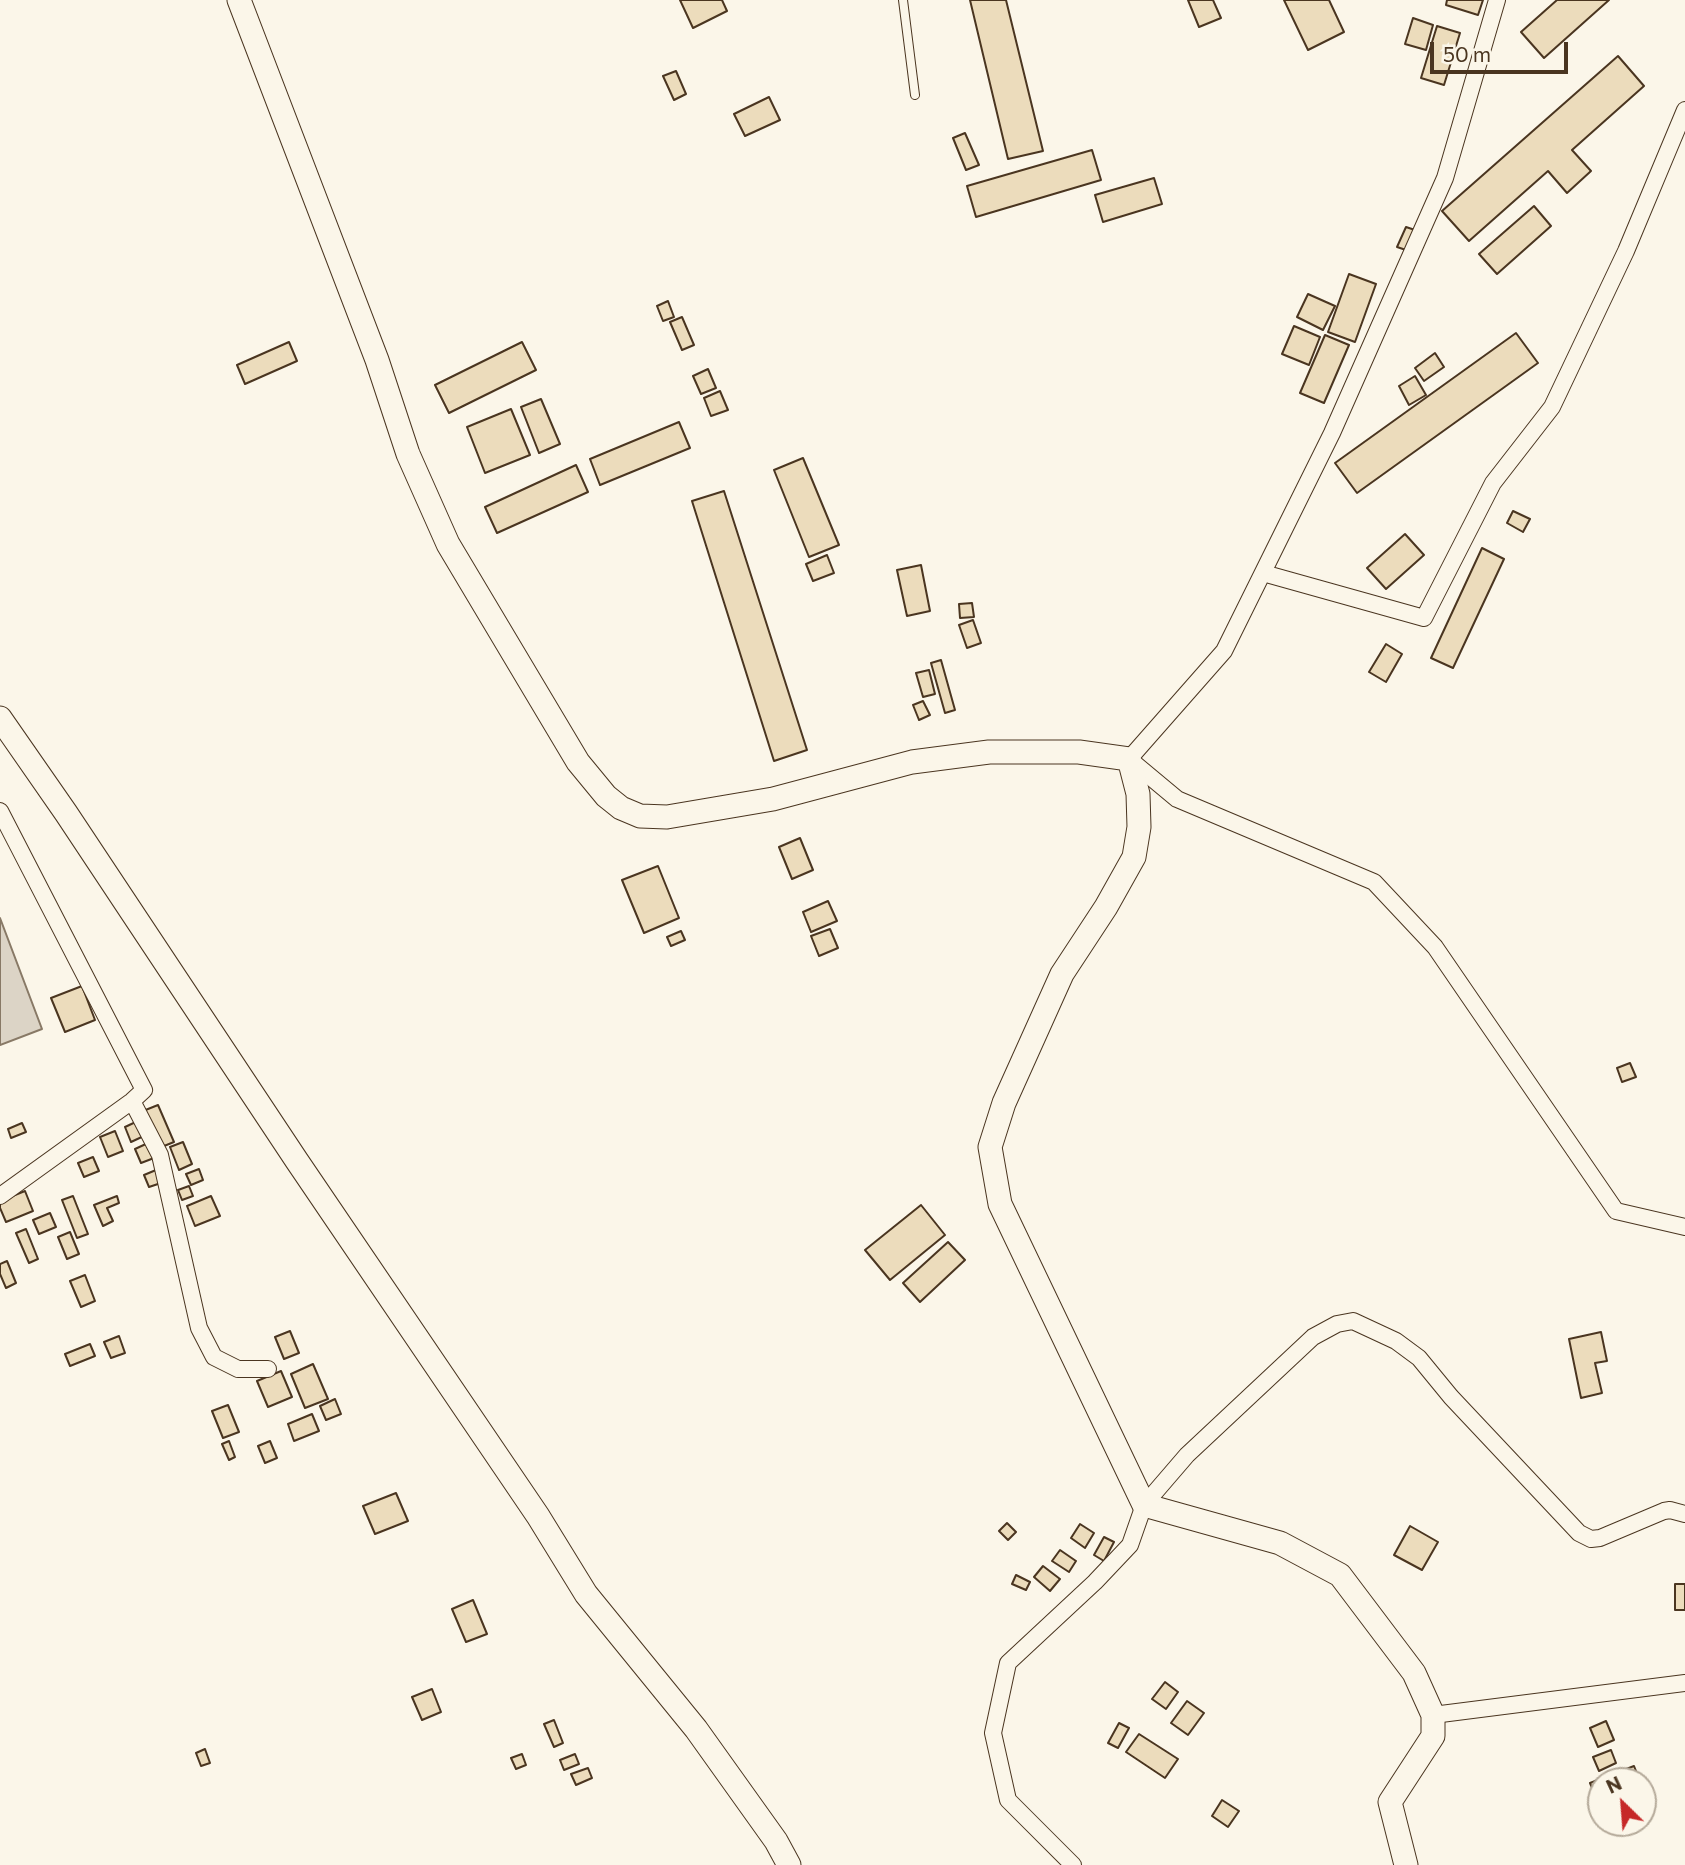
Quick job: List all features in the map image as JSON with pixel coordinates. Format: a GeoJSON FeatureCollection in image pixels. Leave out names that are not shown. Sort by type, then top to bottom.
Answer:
{"type":"FeatureCollection","features":[{"type":"Feature","properties":{"kind":"street"},"geometry":{"type":"LineString","coordinates":[[239,0],[377,360],[408,454],[449,544],[578,762],[621,808],[640,816],[667,817],[774,799],[912,762],[976,754],[1048,750],[1129,759],[1177,799],[1374,882],[1435,947],[1616,1211],[1685,1227]]}},
{"type":"Feature","properties":{"kind":"street"},"geometry":{"type":"LineString","coordinates":[[1129,759],[1224,652],[1332,433],[1446,178],[1497,0]]}},
{"type":"Feature","properties":{"kind":"street"},"geometry":{"type":"LineString","coordinates":[[1263,573],[1424,618],[1493,483],[1552,407],[1626,251],[1685,110]]}},
{"type":"Feature","properties":{"kind":"street"},"geometry":{"type":"LineString","coordinates":[[0,718],[538,1516],[586,1594],[696,1729],[776,1842],[789,1865]]}},
{"type":"Feature","properties":{"kind":"street"},"geometry":{"type":"LineString","coordinates":[[1129,759],[1138,794],[1139,827],[1134,857],[1106,907],[1062,974],[1009,1091],[990,1147],[1000,1204],[1144,1505],[1280,1543],[1340,1575],[1414,1673],[1433,1714],[1433,1736],[1390,1802],[1406,1865]]}},
{"type":"Feature","properties":{"kind":"street"},"geometry":{"type":"LineString","coordinates":[[0,811],[144,1090],[0,1196]]}},
{"type":"Feature","properties":{"kind":"street"},"geometry":{"type":"LineString","coordinates":[[132,1101],[160,1155],[199,1328],[214,1357],[238,1369],[268,1369]]}},
{"type":"Feature","properties":{"kind":"street"},"geometry":{"type":"LineString","coordinates":[[1073,1865],[1008,1800],[992,1733],[1008,1662],[1095,1582],[1130,1545],[1144,1505],[1187,1455],[1313,1337],[1337,1324],[1353,1321],[1396,1341],[1419,1358],[1451,1397],[1579,1534],[1591,1539],[1600,1538],[1664,1511],[1685,1514]]}},
{"type":"Feature","properties":{"kind":"street"},"geometry":{"type":"LineString","coordinates":[[1433,1714],[1685,1683]]}},
{"type":"Feature","properties":{"kind":"lane"},"geometry":{"type":"LineString","coordinates":[[903,0],[915,95]]}},
{"type":"Feature","properties":{"kind":"shaded area"},"geometry":{"type":"Polygon","coordinates":[[[0,918],[42,1029],[0,1045],[0,918]]]}},
{"type":"Feature","properties":{"kind":"building"},"geometry":{"type":"Polygon","coordinates":[[[680,0],[722,0],[727,11],[693,28],[680,0]]]}},
{"type":"Feature","properties":{"kind":"building"},"geometry":{"type":"Polygon","coordinates":[[[970,0],[1006,0],[1043,151],[1008,159],[970,0]]]}},
{"type":"Feature","properties":{"kind":"building"},"geometry":{"type":"Polygon","coordinates":[[[1188,0],[1213,0],[1221,18],[1199,27],[1188,0]]]}},
{"type":"Feature","properties":{"kind":"building"},"geometry":{"type":"Polygon","coordinates":[[[1284,0],[1329,0],[1344,32],[1308,50],[1284,0]]]}},
{"type":"Feature","properties":{"kind":"building"},"geometry":{"type":"Polygon","coordinates":[[[1447,0],[1483,0],[1478,15],[1446,5],[1447,0]]]}},
{"type":"Feature","properties":{"kind":"building"},"geometry":{"type":"Polygon","coordinates":[[[1557,0],[1609,0],[1544,58],[1521,32],[1557,0]]]}},
{"type":"Feature","properties":{"kind":"building"},"geometry":{"type":"Polygon","coordinates":[[[1413,18],[1433,25],[1426,50],[1405,44],[1413,18]]]}},
{"type":"Feature","properties":{"kind":"building"},"geometry":{"type":"Polygon","coordinates":[[[1437,26],[1460,33],[1444,85],[1421,78],[1437,26]]]}},
{"type":"Feature","properties":{"kind":"building"},"geometry":{"type":"Polygon","coordinates":[[[1618,56],[1644,86],[1572,150],[1591,171],[1567,193],[1548,171],[1469,241],[1442,211],[1618,56]]]}},
{"type":"Feature","properties":{"kind":"building"},"geometry":{"type":"Polygon","coordinates":[[[676,71],[686,94],[674,100],[663,76],[676,71]]]}},
{"type":"Feature","properties":{"kind":"building"},"geometry":{"type":"Polygon","coordinates":[[[769,97],[780,120],[745,136],[734,114],[769,97]]]}},
{"type":"Feature","properties":{"kind":"building"},"geometry":{"type":"Polygon","coordinates":[[[965,133],[979,165],[966,170],[953,138],[965,133]]]}},
{"type":"Feature","properties":{"kind":"building"},"geometry":{"type":"Polygon","coordinates":[[[1092,150],[1101,180],[976,217],[967,186],[1092,150]]]}},
{"type":"Feature","properties":{"kind":"building"},"geometry":{"type":"Polygon","coordinates":[[[1154,178],[1162,204],[1103,222],[1095,195],[1154,178]]]}},
{"type":"Feature","properties":{"kind":"building"},"geometry":{"type":"Polygon","coordinates":[[[1534,206],[1551,226],[1497,274],[1479,254],[1534,206]]]}},
{"type":"Feature","properties":{"kind":"building"},"geometry":{"type":"Polygon","coordinates":[[[1406,227],[1418,231],[1409,251],[1397,247],[1406,227]]]}},
{"type":"Feature","properties":{"kind":"building"},"geometry":{"type":"Polygon","coordinates":[[[1349,274],[1376,284],[1355,342],[1328,332],[1349,274]]]}},
{"type":"Feature","properties":{"kind":"building"},"geometry":{"type":"Polygon","coordinates":[[[1308,294],[1335,306],[1323,330],[1297,317],[1308,294]]]}},
{"type":"Feature","properties":{"kind":"building"},"geometry":{"type":"Polygon","coordinates":[[[668,301],[674,317],[663,321],[657,306],[668,301]]]}},
{"type":"Feature","properties":{"kind":"building"},"geometry":{"type":"Polygon","coordinates":[[[682,317],[694,345],[682,350],[670,322],[682,317]]]}},
{"type":"Feature","properties":{"kind":"building"},"geometry":{"type":"Polygon","coordinates":[[[1294,326],[1320,337],[1309,365],[1282,354],[1294,326]]]}},
{"type":"Feature","properties":{"kind":"building"},"geometry":{"type":"Polygon","coordinates":[[[1516,333],[1538,363],[1357,493],[1335,463],[1516,333]]]}},
{"type":"Feature","properties":{"kind":"building"},"geometry":{"type":"Polygon","coordinates":[[[1325,335],[1349,345],[1324,403],[1300,393],[1325,335]]]}},
{"type":"Feature","properties":{"kind":"building"},"geometry":{"type":"Polygon","coordinates":[[[289,342],[297,361],[245,384],[237,365],[289,342]]]}},
{"type":"Feature","properties":{"kind":"building"},"geometry":{"type":"Polygon","coordinates":[[[522,342],[536,370],[449,413],[435,385],[522,342]]]}},
{"type":"Feature","properties":{"kind":"building"},"geometry":{"type":"Polygon","coordinates":[[[1435,353],[1444,367],[1424,381],[1415,368],[1435,353]]]}},
{"type":"Feature","properties":{"kind":"building"},"geometry":{"type":"Polygon","coordinates":[[[708,369],[716,388],[701,394],[693,376],[708,369]]]}},
{"type":"Feature","properties":{"kind":"building"},"geometry":{"type":"Polygon","coordinates":[[[1415,376],[1426,395],[1409,405],[1399,386],[1415,376]]]}},
{"type":"Feature","properties":{"kind":"building"},"geometry":{"type":"Polygon","coordinates":[[[720,391],[728,410],[711,416],[704,398],[720,391]]]}},
{"type":"Feature","properties":{"kind":"building"},"geometry":{"type":"Polygon","coordinates":[[[541,399],[560,444],[539,453],[521,407],[541,399]]]}},
{"type":"Feature","properties":{"kind":"building"},"geometry":{"type":"Polygon","coordinates":[[[511,409],[530,455],[485,473],[467,427],[511,409]]]}},
{"type":"Feature","properties":{"kind":"building"},"geometry":{"type":"Polygon","coordinates":[[[679,422],[690,448],[600,485],[590,459],[679,422]]]}},
{"type":"Feature","properties":{"kind":"building"},"geometry":{"type":"Polygon","coordinates":[[[803,458],[839,545],[809,557],[774,470],[803,458]]]}},
{"type":"Feature","properties":{"kind":"building"},"geometry":{"type":"Polygon","coordinates":[[[576,465],[588,492],[497,533],[485,507],[576,465]]]}},
{"type":"Feature","properties":{"kind":"building"},"geometry":{"type":"Polygon","coordinates":[[[724,491],[807,750],[774,761],[692,501],[724,491]]]}},
{"type":"Feature","properties":{"kind":"building"},"geometry":{"type":"Polygon","coordinates":[[[1513,511],[1530,519],[1523,532],[1507,523],[1513,511]]]}},
{"type":"Feature","properties":{"kind":"building"},"geometry":{"type":"Polygon","coordinates":[[[1405,534],[1424,555],[1386,589],[1367,568],[1405,534]]]}},
{"type":"Feature","properties":{"kind":"building"},"geometry":{"type":"Polygon","coordinates":[[[1482,548],[1504,559],[1453,668],[1431,658],[1482,548]]]}},
{"type":"Feature","properties":{"kind":"building"},"geometry":{"type":"Polygon","coordinates":[[[827,555],[834,573],[813,581],[806,564],[827,555]]]}},
{"type":"Feature","properties":{"kind":"building"},"geometry":{"type":"Polygon","coordinates":[[[921,565],[930,611],[907,616],[897,570],[921,565]]]}},
{"type":"Feature","properties":{"kind":"building"},"geometry":{"type":"Polygon","coordinates":[[[972,603],[974,617],[960,618],[959,604],[972,603]]]}},
{"type":"Feature","properties":{"kind":"building"},"geometry":{"type":"Polygon","coordinates":[[[973,620],[981,643],[967,648],[959,625],[973,620]]]}},
{"type":"Feature","properties":{"kind":"building"},"geometry":{"type":"Polygon","coordinates":[[[1386,644],[1402,654],[1386,682],[1369,672],[1386,644]]]}},
{"type":"Feature","properties":{"kind":"building"},"geometry":{"type":"Polygon","coordinates":[[[941,660],[955,710],[945,713],[931,663],[941,660]]]}},
{"type":"Feature","properties":{"kind":"building"},"geometry":{"type":"Polygon","coordinates":[[[929,670],[935,694],[923,697],[916,673],[929,670]]]}},
{"type":"Feature","properties":{"kind":"building"},"geometry":{"type":"Polygon","coordinates":[[[923,701],[930,715],[919,720],[913,705],[923,701]]]}},
{"type":"Feature","properties":{"kind":"building"},"geometry":{"type":"Polygon","coordinates":[[[800,838],[813,870],[792,879],[779,847],[800,838]]]}},
{"type":"Feature","properties":{"kind":"building"},"geometry":{"type":"Polygon","coordinates":[[[658,866],[679,918],[644,933],[622,880],[658,866]]]}},
{"type":"Feature","properties":{"kind":"building"},"geometry":{"type":"Polygon","coordinates":[[[828,901],[837,921],[811,932],[803,912],[828,901]]]}},
{"type":"Feature","properties":{"kind":"building"},"geometry":{"type":"Polygon","coordinates":[[[830,929],[838,948],[819,956],[811,936],[830,929]]]}},
{"type":"Feature","properties":{"kind":"building"},"geometry":{"type":"Polygon","coordinates":[[[681,931],[685,940],[671,946],[667,937],[681,931]]]}},
{"type":"Feature","properties":{"kind":"building"},"geometry":{"type":"Polygon","coordinates":[[[82,986],[95,1020],[65,1032],[51,998],[82,986]]]}},
{"type":"Feature","properties":{"kind":"building"},"geometry":{"type":"Polygon","coordinates":[[[1630,1063],[1636,1077],[1622,1082],[1617,1068],[1630,1063]]]}},
{"type":"Feature","properties":{"kind":"building"},"geometry":{"type":"Polygon","coordinates":[[[158,1105],[174,1142],[159,1148],[143,1111],[158,1105]]]}},
{"type":"Feature","properties":{"kind":"building"},"geometry":{"type":"Polygon","coordinates":[[[140,1120],[146,1135],[131,1142],[125,1127],[140,1120]]]}},
{"type":"Feature","properties":{"kind":"building"},"geometry":{"type":"Polygon","coordinates":[[[22,1123],[26,1132],[11,1138],[8,1129],[22,1123]]]}},
{"type":"Feature","properties":{"kind":"building"},"geometry":{"type":"Polygon","coordinates":[[[115,1131],[123,1151],[108,1157],[100,1137],[115,1131]]]}},
{"type":"Feature","properties":{"kind":"building"},"geometry":{"type":"Polygon","coordinates":[[[183,1142],[192,1164],[179,1170],[170,1147],[183,1142]]]}},
{"type":"Feature","properties":{"kind":"building"},"geometry":{"type":"Polygon","coordinates":[[[148,1143],[154,1158],[141,1163],[135,1149],[148,1143]]]}},
{"type":"Feature","properties":{"kind":"building"},"geometry":{"type":"Polygon","coordinates":[[[93,1157],[99,1171],[84,1177],[78,1163],[93,1157]]]}},
{"type":"Feature","properties":{"kind":"building"},"geometry":{"type":"Polygon","coordinates":[[[199,1169],[203,1180],[191,1185],[186,1174],[199,1169]]]}},
{"type":"Feature","properties":{"kind":"building"},"geometry":{"type":"Polygon","coordinates":[[[156,1170],[161,1183],[149,1187],[144,1175],[156,1170]]]}},
{"type":"Feature","properties":{"kind":"building"},"geometry":{"type":"Polygon","coordinates":[[[189,1186],[193,1196],[182,1200],[178,1190],[189,1186]]]}},
{"type":"Feature","properties":{"kind":"building"},"geometry":{"type":"Polygon","coordinates":[[[25,1191],[33,1211],[6,1222],[0,1201],[25,1191]]]}},
{"type":"Feature","properties":{"kind":"building"},"geometry":{"type":"Polygon","coordinates":[[[73,1196],[88,1234],[77,1238],[62,1200],[73,1196]]]}},
{"type":"Feature","properties":{"kind":"building"},"geometry":{"type":"Polygon","coordinates":[[[117,1196],[119,1203],[107,1208],[113,1221],[103,1226],[94,1205],[117,1196]]]}},
{"type":"Feature","properties":{"kind":"building"},"geometry":{"type":"Polygon","coordinates":[[[211,1196],[220,1216],[195,1226],[187,1206],[211,1196]]]}},
{"type":"Feature","properties":{"kind":"building"},"geometry":{"type":"Polygon","coordinates":[[[921,1205],[945,1235],[890,1280],[865,1250],[921,1205]]]}},
{"type":"Feature","properties":{"kind":"building"},"geometry":{"type":"Polygon","coordinates":[[[50,1213],[56,1227],[39,1234],[33,1220],[50,1213]]]}},
{"type":"Feature","properties":{"kind":"building"},"geometry":{"type":"Polygon","coordinates":[[[26,1229],[38,1259],[29,1263],[16,1233],[26,1229]]]}},
{"type":"Feature","properties":{"kind":"building"},"geometry":{"type":"Polygon","coordinates":[[[70,1232],[79,1254],[67,1259],[58,1237],[70,1232]]]}},
{"type":"Feature","properties":{"kind":"building"},"geometry":{"type":"Polygon","coordinates":[[[948,1242],[965,1260],[920,1302],[903,1283],[948,1242]]]}},
{"type":"Feature","properties":{"kind":"building"},"geometry":{"type":"Polygon","coordinates":[[[7,1261],[16,1283],[6,1288],[0,1274],[0,1264],[7,1261]]]}},
{"type":"Feature","properties":{"kind":"building"},"geometry":{"type":"Polygon","coordinates":[[[85,1275],[95,1301],[81,1307],[70,1281],[85,1275]]]}},
{"type":"Feature","properties":{"kind":"building"},"geometry":{"type":"Polygon","coordinates":[[[290,1331],[299,1353],[284,1359],[275,1337],[290,1331]]]}},
{"type":"Feature","properties":{"kind":"building"},"geometry":{"type":"Polygon","coordinates":[[[1601,1332],[1607,1361],[1595,1363],[1602,1393],[1581,1398],[1569,1339],[1601,1332]]]}},
{"type":"Feature","properties":{"kind":"building"},"geometry":{"type":"Polygon","coordinates":[[[119,1336],[125,1353],[111,1358],[104,1342],[119,1336]]]}},
{"type":"Feature","properties":{"kind":"building"},"geometry":{"type":"Polygon","coordinates":[[[90,1344],[95,1356],[70,1366],[65,1354],[90,1344]]]}},
{"type":"Feature","properties":{"kind":"building"},"geometry":{"type":"Polygon","coordinates":[[[313,1364],[328,1399],[305,1408],[291,1374],[313,1364]]]}},
{"type":"Feature","properties":{"kind":"building"},"geometry":{"type":"Polygon","coordinates":[[[281,1371],[292,1397],[268,1407],[257,1381],[281,1371]]]}},
{"type":"Feature","properties":{"kind":"building"},"geometry":{"type":"Polygon","coordinates":[[[335,1399],[341,1414],[326,1420],[320,1406],[335,1399]]]}},
{"type":"Feature","properties":{"kind":"building"},"geometry":{"type":"Polygon","coordinates":[[[228,1405],[239,1432],[223,1438],[212,1411],[228,1405]]]}},
{"type":"Feature","properties":{"kind":"building"},"geometry":{"type":"Polygon","coordinates":[[[312,1414],[319,1431],[294,1441],[288,1424],[312,1414]]]}},
{"type":"Feature","properties":{"kind":"building"},"geometry":{"type":"Polygon","coordinates":[[[229,1441],[235,1457],[229,1460],[222,1444],[229,1441]]]}},
{"type":"Feature","properties":{"kind":"building"},"geometry":{"type":"Polygon","coordinates":[[[270,1441],[277,1458],[265,1463],[258,1446],[270,1441]]]}},
{"type":"Feature","properties":{"kind":"building"},"geometry":{"type":"Polygon","coordinates":[[[396,1493],[408,1521],[375,1534],[363,1506],[396,1493]]]}},
{"type":"Feature","properties":{"kind":"building"},"geometry":{"type":"Polygon","coordinates":[[[1007,1523],[1016,1532],[1008,1540],[999,1531],[1007,1523]]]}},
{"type":"Feature","properties":{"kind":"building"},"geometry":{"type":"Polygon","coordinates":[[[1080,1524],[1094,1533],[1085,1548],[1071,1538],[1080,1524]]]}},
{"type":"Feature","properties":{"kind":"building"},"geometry":{"type":"Polygon","coordinates":[[[1410,1526],[1438,1542],[1422,1570],[1394,1555],[1410,1526]]]}},
{"type":"Feature","properties":{"kind":"building"},"geometry":{"type":"Polygon","coordinates":[[[1104,1537],[1114,1542],[1104,1561],[1094,1555],[1104,1537]]]}},
{"type":"Feature","properties":{"kind":"building"},"geometry":{"type":"Polygon","coordinates":[[[1060,1550],[1076,1561],[1069,1572],[1052,1561],[1060,1550]]]}},
{"type":"Feature","properties":{"kind":"building"},"geometry":{"type":"Polygon","coordinates":[[[1043,1566],[1060,1579],[1050,1591],[1034,1577],[1043,1566]]]}},
{"type":"Feature","properties":{"kind":"building"},"geometry":{"type":"Polygon","coordinates":[[[1016,1575],[1030,1582],[1026,1590],[1012,1584],[1016,1575]]]}},
{"type":"Feature","properties":{"kind":"building"},"geometry":{"type":"Polygon","coordinates":[[[1675,1584],[1685,1584],[1685,1610],[1675,1610],[1675,1584]]]}},
{"type":"Feature","properties":{"kind":"building"},"geometry":{"type":"Polygon","coordinates":[[[473,1600],[487,1634],[466,1642],[452,1609],[473,1600]]]}},
{"type":"Feature","properties":{"kind":"building"},"geometry":{"type":"Polygon","coordinates":[[[1165,1682],[1178,1692],[1166,1709],[1152,1699],[1165,1682]]]}},
{"type":"Feature","properties":{"kind":"building"},"geometry":{"type":"Polygon","coordinates":[[[432,1689],[441,1712],[422,1720],[412,1697],[432,1689]]]}},
{"type":"Feature","properties":{"kind":"building"},"geometry":{"type":"Polygon","coordinates":[[[1187,1701],[1204,1713],[1188,1735],[1171,1723],[1187,1701]]]}},
{"type":"Feature","properties":{"kind":"building"},"geometry":{"type":"Polygon","coordinates":[[[554,1720],[563,1743],[554,1747],[544,1724],[554,1720]]]}},
{"type":"Feature","properties":{"kind":"building"},"geometry":{"type":"Polygon","coordinates":[[[1606,1721],[1614,1740],[1598,1747],[1590,1728],[1606,1721]]]}},
{"type":"Feature","properties":{"kind":"building"},"geometry":{"type":"Polygon","coordinates":[[[1119,1723],[1129,1728],[1118,1748],[1108,1743],[1119,1723]]]}},
{"type":"Feature","properties":{"kind":"building"},"geometry":{"type":"Polygon","coordinates":[[[1139,1734],[1178,1759],[1165,1778],[1126,1752],[1139,1734]]]}},
{"type":"Feature","properties":{"kind":"building"},"geometry":{"type":"Polygon","coordinates":[[[205,1749],[210,1763],[201,1766],[196,1753],[205,1749]]]}},
{"type":"Feature","properties":{"kind":"building"},"geometry":{"type":"Polygon","coordinates":[[[1611,1750],[1616,1763],[1608,1767],[1597,1767],[1593,1757],[1611,1750]]]}},
{"type":"Feature","properties":{"kind":"building"},"geometry":{"type":"Polygon","coordinates":[[[522,1754],[526,1765],[516,1769],[511,1758],[522,1754]]]}},
{"type":"Feature","properties":{"kind":"building"},"geometry":{"type":"Polygon","coordinates":[[[575,1754],[579,1764],[564,1770],[560,1760],[575,1754]]]}},
{"type":"Feature","properties":{"kind":"building"},"geometry":{"type":"Polygon","coordinates":[[[588,1768],[592,1778],[576,1785],[571,1774],[588,1768]]]}},
{"type":"Feature","properties":{"kind":"building"},"geometry":{"type":"Polygon","coordinates":[[[1222,1800],[1239,1811],[1228,1827],[1212,1816],[1222,1800]]]}}]}
